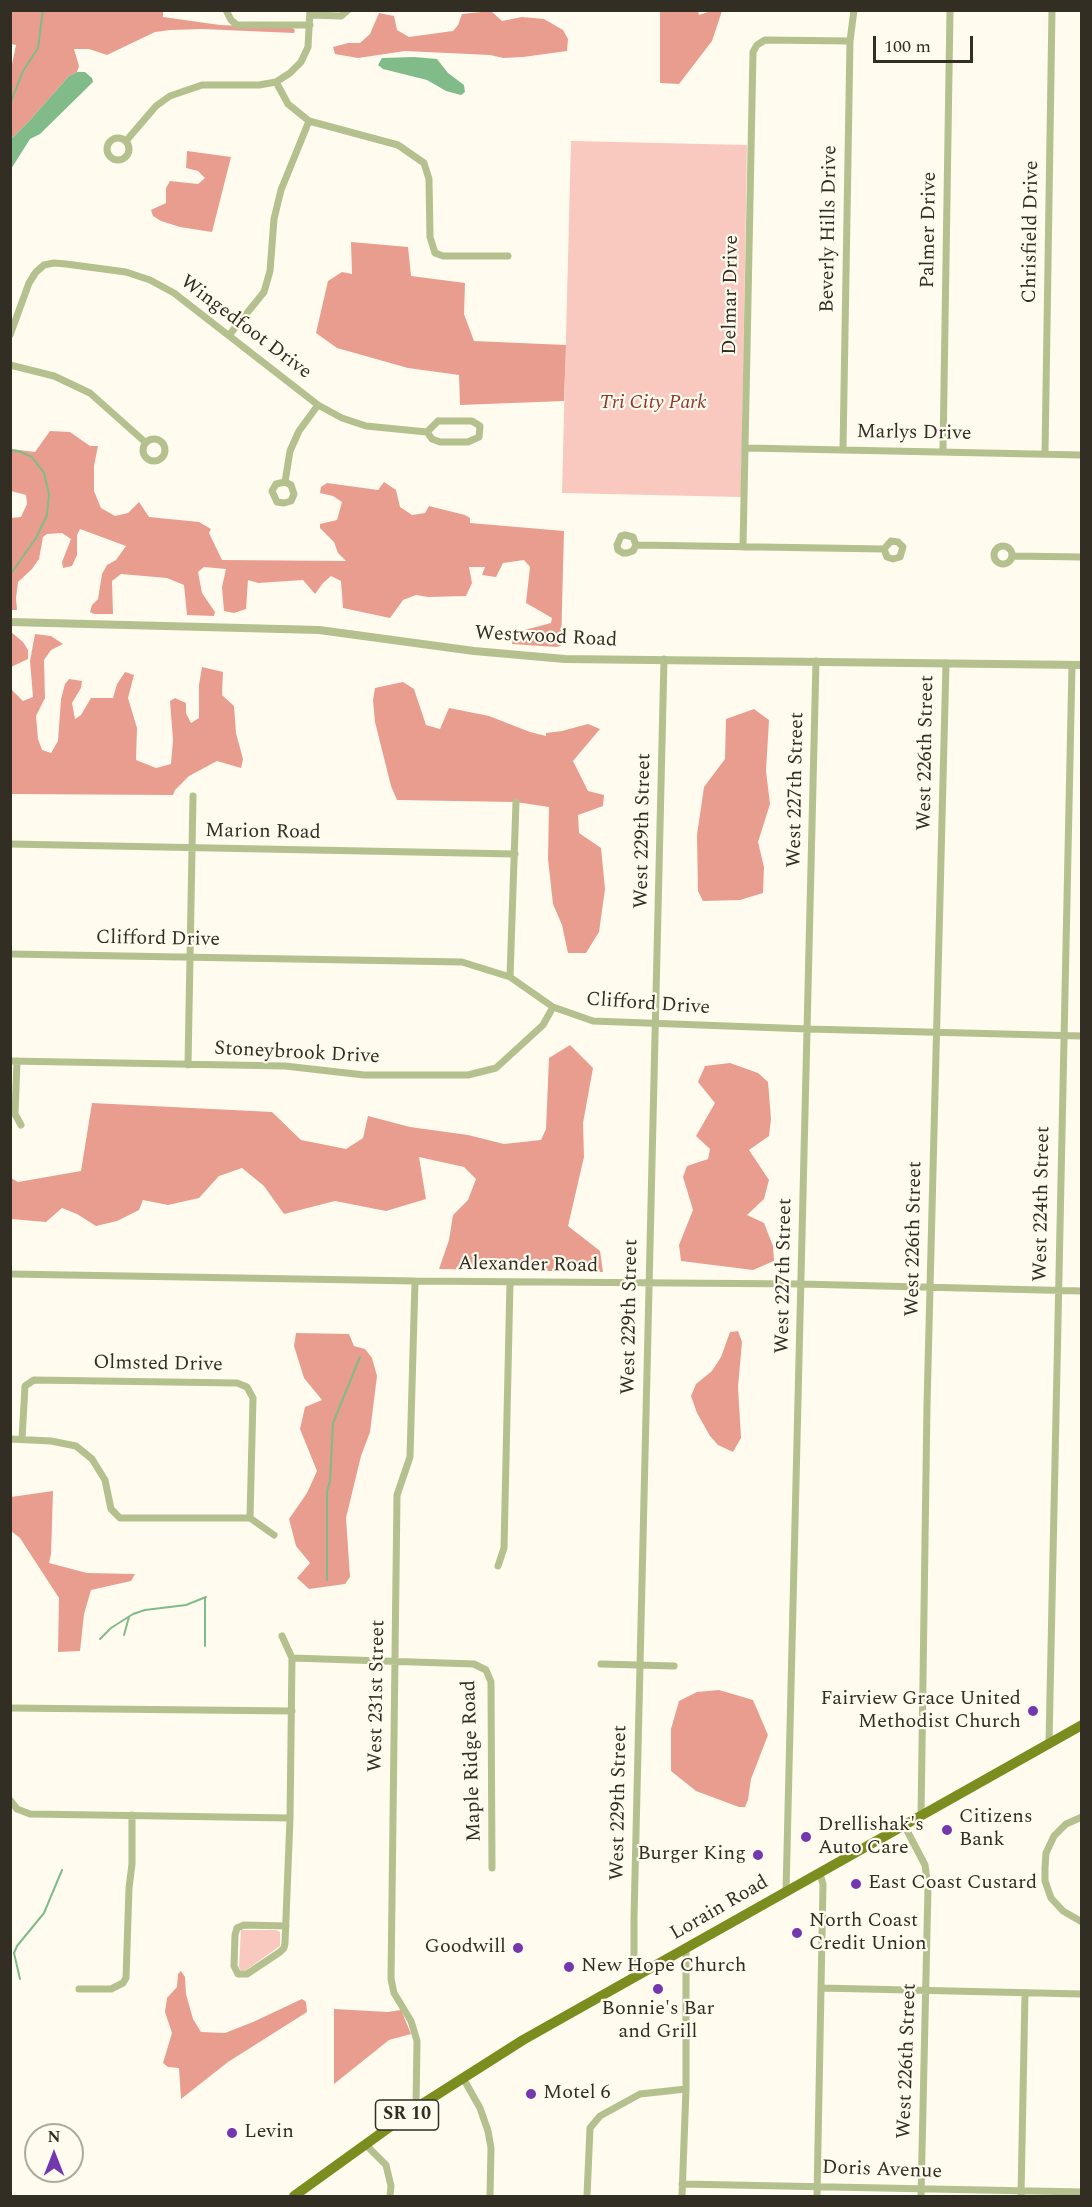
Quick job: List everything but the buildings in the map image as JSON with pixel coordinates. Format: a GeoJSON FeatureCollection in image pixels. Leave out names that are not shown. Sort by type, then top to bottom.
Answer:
{"type":"FeatureCollection","features":[{"type":"Feature","properties":{"kind":"main road","name":"Lorain Road"},"geometry":{"type":"LineString","coordinates":[[294,2196],[416,2108],[523,2040],[1082,1725]]}},
{"type":"Feature","properties":{"kind":"street"},"geometry":{"type":"LineString","coordinates":[[226,10],[231,20],[237,25],[310,25]]}},
{"type":"Feature","properties":{"kind":"street"},"geometry":{"type":"LineString","coordinates":[[126,141],[156,106],[170,96],[211,85],[259,85],[276,82],[301,63],[308,47],[310,13],[341,16],[348,10]]}},
{"type":"Feature","properties":{"kind":"street","name":"Beverly Hills Drive"},"geometry":{"type":"LineString","coordinates":[[843,449],[850,41],[854,10]]}},
{"type":"Feature","properties":{"kind":"street","name":"Palmer Drive"},"geometry":{"type":"LineString","coordinates":[[943,450],[950,10]]}},
{"type":"Feature","properties":{"kind":"street","name":"Chrisfield Drive"},"geometry":{"type":"LineString","coordinates":[[1045,454],[1052,10]]}},
{"type":"Feature","properties":{"kind":"street","name":"Delmar Drive"},"geometry":{"type":"LineString","coordinates":[[744,547],[752,58],[757,45],[765,40],[850,41]]}},
{"type":"Feature","properties":{"kind":"street"},"geometry":{"type":"LineString","coordinates":[[276,82],[288,104],[309,121],[398,145],[424,163],[429,179],[430,237],[435,253],[443,256],[508,256]]}},
{"type":"Feature","properties":{"kind":"street"},"geometry":{"type":"LineString","coordinates":[[230,334],[264,292],[270,271],[274,219],[281,190],[309,121]]}},
{"type":"Feature","properties":{"kind":"street","name":"Wingedfoot Drive"},"geometry":{"type":"LineString","coordinates":[[10,335],[29,284],[36,272],[44,265],[54,263],[126,272],[150,280],[174,293],[230,334],[318,405],[342,418],[366,426],[428,432]]}},
{"type":"Feature","properties":{"kind":"street"},"geometry":{"type":"LineString","coordinates":[[10,365],[54,376],[90,393],[145,442]]}},
{"type":"Feature","properties":{"kind":"street"},"geometry":{"type":"LineString","coordinates":[[285,482],[290,451],[299,431],[318,405]]}},
{"type":"Feature","properties":{"kind":"street","name":"Wingedfoot Drive"},"geometry":{"type":"LineString","coordinates":[[438,421],[472,421],[477,423],[481,432],[475,441],[440,442],[432,439],[428,432],[438,421]]}},
{"type":"Feature","properties":{"kind":"street","name":"Marlys Drive"},"geometry":{"type":"LineString","coordinates":[[747,448],[943,450],[1082,455]]}},
{"type":"Feature","properties":{"kind":"street"},"geometry":{"type":"LineString","coordinates":[[636,545],[884,549]]}},
{"type":"Feature","properties":{"kind":"street"},"geometry":{"type":"LineString","coordinates":[[1013,556],[1082,557]]}},
{"type":"Feature","properties":{"kind":"street","name":"Westwood Road"},"geometry":{"type":"LineString","coordinates":[[10,622],[320,630],[474,651],[565,659],[1077,665]]}},
{"type":"Feature","properties":{"kind":"street","name":"West 229th Street"},"geometry":{"type":"LineString","coordinates":[[639,1975],[634,1959],[664,659]]}},
{"type":"Feature","properties":{"kind":"street","name":"West 227th Street"},"geometry":{"type":"LineString","coordinates":[[786,1892],[816,661]]}},
{"type":"Feature","properties":{"kind":"street","name":"West 226th Street"},"geometry":{"type":"LineString","coordinates":[[921,1816],[946,663]]}},
{"type":"Feature","properties":{"kind":"street","name":"West 224th Street"},"geometry":{"type":"LineString","coordinates":[[1049,1743],[1063,1035],[1077,665]]}},
{"type":"Feature","properties":{"kind":"street"},"geometry":{"type":"LineString","coordinates":[[188,1065],[193,796]]}},
{"type":"Feature","properties":{"kind":"street"},"geometry":{"type":"LineString","coordinates":[[510,977],[516,802]]}},
{"type":"Feature","properties":{"kind":"street","name":"Marion Road"},"geometry":{"type":"LineString","coordinates":[[10,843],[515,854]]}},
{"type":"Feature","properties":{"kind":"street","name":"Clifford Drive"},"geometry":{"type":"LineString","coordinates":[[10,954],[462,962],[510,977],[553,1007],[570,1015],[593,1021],[1082,1036]]}},
{"type":"Feature","properties":{"kind":"street","name":"Stoneybrook Drive"},"geometry":{"type":"LineString","coordinates":[[14,1061],[285,1066],[364,1075],[478,1074],[496,1068],[543,1025],[553,1007]]}},
{"type":"Feature","properties":{"kind":"street"},"geometry":{"type":"LineString","coordinates":[[14,1061],[15,1114],[21,1125]]}},
{"type":"Feature","properties":{"kind":"street","name":"Alexander Road"},"geometry":{"type":"LineString","coordinates":[[10,1274],[633,1284],[649,1282],[801,1284],[1082,1291]]}},
{"type":"Feature","properties":{"kind":"street","name":"West 231st Street"},"geometry":{"type":"LineString","coordinates":[[415,1281],[410,1457],[397,1496],[391,1979],[394,1993],[411,2021],[417,2041],[416,2108]]}},
{"type":"Feature","properties":{"kind":"street"},"geometry":{"type":"LineString","coordinates":[[498,1566],[504,1548],[510,1282]]}},
{"type":"Feature","properties":{"kind":"street","name":"Olmsted Drive"},"geometry":{"type":"LineString","coordinates":[[22,1439],[25,1386],[34,1380],[237,1383],[247,1387],[253,1398],[250,1518]]}},
{"type":"Feature","properties":{"kind":"street"},"geometry":{"type":"LineString","coordinates":[[10,1439],[51,1441],[76,1446],[92,1459],[105,1480],[111,1509],[120,1518],[250,1518],[274,1534]]}},
{"type":"Feature","properties":{"kind":"street"},"geometry":{"type":"LineString","coordinates":[[282,1636],[291,1658],[292,1711],[290,1818],[286,1926],[284,1948],[248,1974],[238,1974],[234,1966],[237,1928],[244,1925],[286,1926]]}},
{"type":"Feature","properties":{"kind":"street","name":"Maple Ridge Road"},"geometry":{"type":"LineString","coordinates":[[291,1658],[474,1664],[486,1670],[491,1682],[492,1868]]}},
{"type":"Feature","properties":{"kind":"street"},"geometry":{"type":"LineString","coordinates":[[601,1664],[674,1666]]}},
{"type":"Feature","properties":{"kind":"street"},"geometry":{"type":"LineString","coordinates":[[10,1708],[292,1711]]}},
{"type":"Feature","properties":{"kind":"street"},"geometry":{"type":"LineString","coordinates":[[10,1800],[17,1809],[30,1814],[290,1818]]}},
{"type":"Feature","properties":{"kind":"street"},"geometry":{"type":"LineString","coordinates":[[79,1989],[111,1989],[123,1983],[126,1978],[132,1864],[132,1815]]}},
{"type":"Feature","properties":{"kind":"street"},"geometry":{"type":"LineString","coordinates":[[1082,1817],[1066,1824],[1054,1836],[1046,1853],[1045,1868],[1045,1881],[1051,1898],[1063,1911],[1082,1922]]}},
{"type":"Feature","properties":{"kind":"street","name":"West 226th Street"},"geometry":{"type":"LineString","coordinates":[[904,1825],[926,1870],[928,1887],[921,2193]]}},
{"type":"Feature","properties":{"kind":"street"},"geometry":{"type":"LineString","coordinates":[[817,2196],[823,1884],[820,1874]]}},
{"type":"Feature","properties":{"kind":"street"},"geometry":{"type":"LineString","coordinates":[[682,2196],[686,2089],[686,1950]]}},
{"type":"Feature","properties":{"kind":"street"},"geometry":{"type":"LineString","coordinates":[[821,1988],[1082,1994]]}},
{"type":"Feature","properties":{"kind":"street"},"geometry":{"type":"LineString","coordinates":[[1021,2194],[1024,1993]]}},
{"type":"Feature","properties":{"kind":"street"},"geometry":{"type":"LineString","coordinates":[[463,2078],[480,2108],[490,2140],[490,2196]]}},
{"type":"Feature","properties":{"kind":"street"},"geometry":{"type":"LineString","coordinates":[[587,2196],[590,2128],[600,2116],[640,2094],[686,2089]]}},
{"type":"Feature","properties":{"kind":"street"},"geometry":{"type":"LineString","coordinates":[[366,2145],[386,2165],[391,2186],[390,2196]]}},
{"type":"Feature","properties":{"kind":"street","name":"Doris Avenue"},"geometry":{"type":"LineString","coordinates":[[682,2184],[817,2186],[921,2193],[1082,2192]]}},
{"type":"Feature","properties":{"kind":"green space","name":"Tri City Park"},"geometry":{"type":"Polygon","coordinates":[[[571,141],[747,145],[741,497],[562,493],[571,141]]]}},
{"type":"Feature","properties":{"kind":"green space"},"geometry":{"type":"Polygon","coordinates":[[[241,1930],[276,1930],[280,1932],[280,1946],[246,1970],[241,1971],[239,1967],[241,1930]]]}},
{"type":"Feature","properties":{"kind":"shaded area"},"geometry":{"type":"Polygon","coordinates":[[[11,11],[163,11],[163,17],[220,25],[295,30],[294,33],[170,30],[155,32],[107,55],[89,49],[74,49],[79,66],[77,72],[69,76],[11,139],[11,69],[16,45],[11,44],[11,11]]]}},
{"type":"Feature","properties":{"kind":"shaded area"},"geometry":{"type":"Polygon","coordinates":[[[491,11],[502,21],[522,17],[544,19],[563,30],[568,39],[567,51],[503,58],[490,55],[405,51],[358,58],[335,54],[333,47],[360,43],[370,34],[379,13],[394,16],[397,30],[409,37],[453,31],[462,14],[491,11]]]}},
{"type":"Feature","properties":{"kind":"shaded area"},"geometry":{"type":"Polygon","coordinates":[[[660,11],[698,11],[699,15],[711,11],[722,11],[712,41],[679,84],[660,83],[660,11]]]}},
{"type":"Feature","properties":{"kind":"shaded area"},"geometry":{"type":"Polygon","coordinates":[[[382,58],[437,59],[448,73],[464,85],[465,92],[461,95],[446,91],[427,80],[383,69],[378,65],[382,58]]]}},
{"type":"Feature","properties":{"kind":"shaded area"},"geometry":{"type":"Polygon","coordinates":[[[77,72],[85,72],[93,82],[40,134],[30,139],[11,169],[11,139],[69,76],[77,72]]]}},
{"type":"Feature","properties":{"kind":"shaded area"},"geometry":{"type":"Polygon","coordinates":[[[187,151],[231,157],[212,232],[180,227],[161,221],[153,216],[151,210],[166,203],[166,188],[170,181],[198,184],[205,178],[198,171],[186,168],[187,151]]]}},
{"type":"Feature","properties":{"kind":"shaded area"},"geometry":{"type":"Polygon","coordinates":[[[351,242],[408,247],[411,276],[465,283],[464,314],[474,341],[566,345],[564,401],[460,405],[459,375],[408,368],[337,348],[316,333],[328,281],[342,272],[352,274],[351,242]]]}},
{"type":"Feature","properties":{"kind":"shaded area"},"geometry":{"type":"Polygon","coordinates":[[[50,431],[70,432],[90,446],[98,446],[94,466],[94,491],[101,508],[115,516],[128,513],[139,502],[149,517],[199,522],[211,529],[209,533],[222,560],[346,561],[338,553],[334,542],[320,528],[320,524],[337,520],[342,502],[333,496],[320,493],[321,487],[327,483],[378,490],[384,482],[396,490],[400,507],[412,515],[425,513],[429,506],[465,515],[470,518],[470,523],[564,531],[561,646],[512,644],[513,633],[551,623],[552,618],[526,603],[530,567],[524,560],[503,563],[496,577],[482,575],[485,567],[469,567],[472,583],[466,596],[416,595],[403,600],[390,618],[343,608],[341,581],[331,576],[315,594],[303,580],[258,583],[248,580],[246,609],[234,613],[224,611],[222,587],[226,569],[204,567],[198,572],[202,593],[215,612],[214,616],[187,615],[184,585],[167,578],[121,574],[112,581],[113,614],[94,614],[90,612],[92,605],[98,599],[102,574],[107,565],[116,560],[126,546],[80,529],[77,535],[77,555],[72,566],[63,568],[62,562],[71,539],[62,533],[47,534],[43,537],[39,559],[18,582],[17,610],[11,610],[11,518],[21,517],[27,504],[26,495],[11,491],[11,449],[35,452],[50,431]]]}},
{"type":"Feature","properties":{"kind":"shaded area"},"geometry":{"type":"Polygon","coordinates":[[[11,632],[23,642],[28,650],[28,659],[11,667],[11,632]]]}},
{"type":"Feature","properties":{"kind":"shaded area"},"geometry":{"type":"Polygon","coordinates":[[[35,634],[51,636],[63,644],[51,650],[44,660],[45,698],[36,716],[38,739],[42,750],[51,753],[58,741],[61,699],[65,684],[69,679],[82,681],[81,688],[72,703],[75,719],[81,715],[91,698],[113,698],[117,684],[125,672],[134,675],[128,698],[137,728],[136,760],[156,768],[171,764],[173,740],[170,701],[175,698],[186,703],[186,713],[191,723],[199,718],[199,685],[202,667],[223,672],[222,695],[234,706],[236,733],[243,759],[241,768],[217,761],[189,776],[173,795],[11,794],[11,689],[23,701],[33,697],[30,661],[35,634]]]}},
{"type":"Feature","properties":{"kind":"shaded area"},"geometry":{"type":"Polygon","coordinates":[[[403,682],[414,689],[426,725],[440,729],[449,708],[489,716],[546,736],[546,733],[588,724],[600,729],[573,761],[588,791],[604,795],[603,806],[578,815],[579,833],[601,848],[605,889],[599,932],[586,953],[568,953],[562,925],[553,904],[548,859],[549,807],[516,802],[397,800],[391,786],[375,722],[373,700],[375,688],[403,682]]]}},
{"type":"Feature","properties":{"kind":"shaded area"},"geometry":{"type":"Polygon","coordinates":[[[754,709],[769,720],[766,771],[770,804],[758,842],[764,867],[763,893],[740,900],[703,901],[698,891],[697,835],[704,787],[725,759],[726,719],[754,709]]]}},
{"type":"Feature","properties":{"kind":"shaded area"},"geometry":{"type":"Polygon","coordinates":[[[570,1045],[593,1068],[583,1123],[584,1157],[568,1226],[600,1251],[603,1272],[439,1269],[449,1240],[453,1215],[468,1200],[476,1179],[464,1167],[419,1157],[426,1199],[386,1211],[335,1201],[284,1214],[264,1186],[242,1168],[219,1176],[199,1198],[168,1205],[143,1200],[139,1210],[117,1221],[96,1226],[62,1208],[46,1222],[11,1219],[11,1178],[18,1182],[81,1171],[92,1103],[272,1112],[301,1140],[346,1149],[363,1138],[368,1116],[410,1127],[468,1135],[504,1144],[541,1140],[546,1129],[549,1058],[570,1045]]]}},
{"type":"Feature","properties":{"kind":"shaded area"},"geometry":{"type":"Polygon","coordinates":[[[730,1063],[758,1073],[768,1082],[771,1119],[769,1136],[749,1150],[769,1180],[764,1199],[747,1215],[764,1223],[773,1246],[774,1261],[753,1270],[681,1261],[679,1245],[693,1210],[683,1177],[687,1166],[708,1159],[710,1149],[696,1136],[715,1103],[698,1082],[705,1066],[730,1063]]]}},
{"type":"Feature","properties":{"kind":"shaded area"},"geometry":{"type":"Polygon","coordinates":[[[738,1331],[742,1342],[738,1387],[741,1438],[733,1452],[718,1445],[710,1436],[697,1413],[691,1396],[696,1384],[712,1371],[721,1357],[730,1332],[738,1331]]]}},
{"type":"Feature","properties":{"kind":"shaded area"},"geometry":{"type":"Polygon","coordinates":[[[296,1333],[349,1334],[354,1346],[365,1349],[372,1358],[377,1376],[370,1432],[361,1456],[346,1518],[350,1577],[345,1584],[309,1589],[297,1578],[310,1563],[296,1546],[289,1519],[307,1493],[317,1471],[300,1429],[305,1407],[322,1400],[304,1378],[294,1346],[296,1333]]]}},
{"type":"Feature","properties":{"kind":"shaded area"},"geometry":{"type":"Polygon","coordinates":[[[53,1491],[49,1563],[87,1573],[135,1574],[131,1581],[91,1590],[84,1614],[80,1651],[58,1652],[59,1598],[20,1538],[11,1531],[11,1497],[53,1491]]]}},
{"type":"Feature","properties":{"kind":"shaded area"},"geometry":{"type":"Polygon","coordinates":[[[719,1690],[753,1700],[768,1735],[751,1779],[745,1807],[739,1807],[696,1791],[671,1771],[671,1729],[679,1701],[697,1692],[719,1690]]]}},
{"type":"Feature","properties":{"kind":"shaded area"},"geometry":{"type":"Polygon","coordinates":[[[181,1971],[185,1977],[186,1994],[193,2019],[201,2032],[225,2033],[302,1999],[306,2002],[307,2012],[228,2062],[181,2099],[179,2068],[168,2067],[163,2063],[172,2033],[165,2012],[167,1998],[177,1987],[178,1974],[181,1971]]]}},
{"type":"Feature","properties":{"kind":"shaded area"},"geometry":{"type":"Polygon","coordinates":[[[334,2009],[388,2012],[401,2010],[411,2034],[389,2040],[334,2084],[334,2009]]]}},
{"type":"Feature","properties":{"kind":"waterway"},"geometry":{"type":"LineString","coordinates":[[10,104],[23,71],[38,48],[43,10]]}},
{"type":"Feature","properties":{"kind":"waterway"},"geometry":{"type":"LineString","coordinates":[[10,450],[32,457],[44,473],[49,494],[47,515],[36,538],[10,575]]}},
{"type":"Feature","properties":{"kind":"waterway"},"geometry":{"type":"LineString","coordinates":[[327,1580],[327,1491],[330,1481],[333,1423],[360,1357]]}},
{"type":"Feature","properties":{"kind":"waterway"},"geometry":{"type":"LineString","coordinates":[[100,1639],[111,1628],[133,1614],[145,1610],[186,1605],[206,1597]]}},
{"type":"Feature","properties":{"kind":"waterway"},"geometry":{"type":"LineString","coordinates":[[205,1598],[205,1646]]}},
{"type":"Feature","properties":{"kind":"waterway"},"geometry":{"type":"LineString","coordinates":[[124,1635],[129,1617]]}},
{"type":"Feature","properties":{"kind":"waterway"},"geometry":{"type":"LineString","coordinates":[[20,1979],[14,1953],[44,1913],[62,1870]]}},
{"type":"Feature","properties":{"kind":"place","name":"Fairview Grace United Methodist Church"},"geometry":{"type":"Point","coordinates":[1033,1711]}},
{"type":"Feature","properties":{"kind":"place","name":"Citizens Bank"},"geometry":{"type":"Point","coordinates":[947,1830]}},
{"type":"Feature","properties":{"kind":"place","name":"Drellishak's Auto Care"},"geometry":{"type":"Point","coordinates":[806,1837]}},
{"type":"Feature","properties":{"kind":"place","name":"Burger King"},"geometry":{"type":"Point","coordinates":[758,1855]}},
{"type":"Feature","properties":{"kind":"place","name":"East Coast Custard"},"geometry":{"type":"Point","coordinates":[856,1884]}},
{"type":"Feature","properties":{"kind":"place","name":"North Coast Credit Union"},"geometry":{"type":"Point","coordinates":[797,1933]}},
{"type":"Feature","properties":{"kind":"place","name":"Goodwill"},"geometry":{"type":"Point","coordinates":[518,1948]}},
{"type":"Feature","properties":{"kind":"place","name":"New Hope Church"},"geometry":{"type":"Point","coordinates":[569,1967]}},
{"type":"Feature","properties":{"kind":"place","name":"Bonnie's Bar and Grill"},"geometry":{"type":"Point","coordinates":[658,1989]}},
{"type":"Feature","properties":{"kind":"place","name":"Motel 6"},"geometry":{"type":"Point","coordinates":[531,2094]}},
{"type":"Feature","properties":{"kind":"place","name":"Levin"},"geometry":{"type":"Point","coordinates":[232,2133]}}]}
